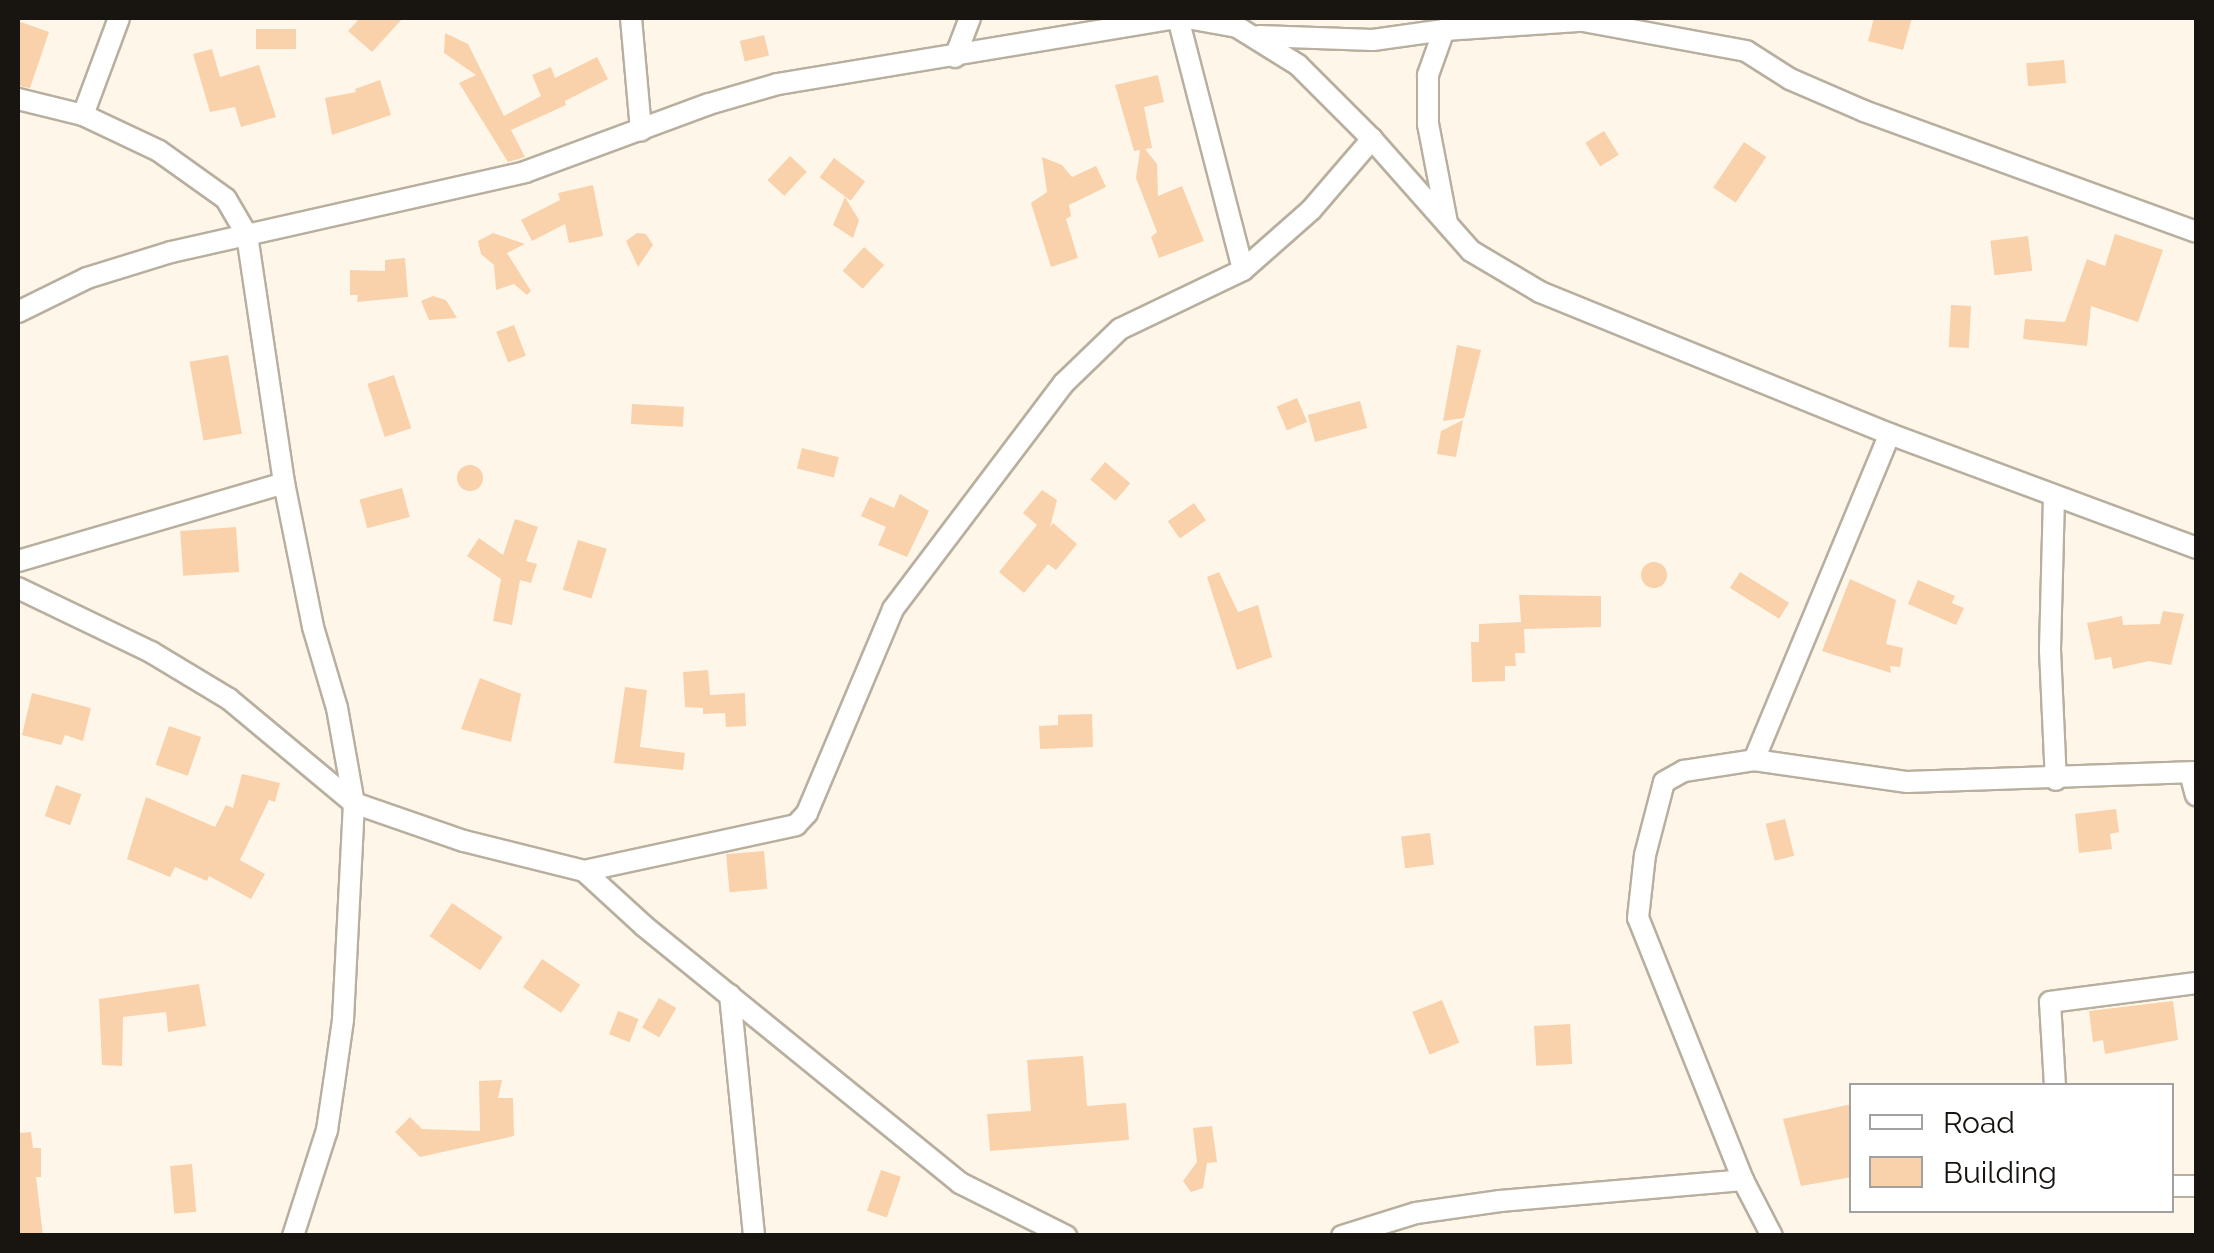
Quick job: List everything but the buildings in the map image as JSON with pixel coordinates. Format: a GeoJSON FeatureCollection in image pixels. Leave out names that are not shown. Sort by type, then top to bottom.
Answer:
{"type":"FeatureCollection","features":[{"type":"Feature","properties":{"kind":"street"},"geometry":{"type":"LineString","coordinates":[[82,114],[119,18]]}},
{"type":"Feature","properties":{"kind":"street"},"geometry":{"type":"LineString","coordinates":[[630,18],[641,130]]}},
{"type":"Feature","properties":{"kind":"street"},"geometry":{"type":"LineString","coordinates":[[955,57],[970,18]]}},
{"type":"Feature","properties":{"kind":"street"},"geometry":{"type":"LineString","coordinates":[[18,312],[88,278],[171,252],[524,172],[778,84],[1176,18],[1242,270]]}},
{"type":"Feature","properties":{"kind":"street"},"geometry":{"type":"LineString","coordinates":[[1187,18],[1222,23],[1259,36],[1298,65],[1372,140],[1471,251],[1540,292],[1890,434],[2196,548]]}},
{"type":"Feature","properties":{"kind":"street"},"geometry":{"type":"LineString","coordinates":[[1259,36],[1373,40],[1444,30],[1626,18]]}},
{"type":"Feature","properties":{"kind":"street"},"geometry":{"type":"LineString","coordinates":[[1583,21],[1746,52],[1790,79],[1864,111],[2196,232]]}},
{"type":"Feature","properties":{"kind":"street"},"geometry":{"type":"LineString","coordinates":[[1444,30],[1428,75],[1428,124],[1447,226]]}},
{"type":"Feature","properties":{"kind":"street"},"geometry":{"type":"LineString","coordinates":[[18,99],[82,114],[159,150],[212,187],[240,216],[247,235],[284,483],[354,803],[339,1051],[327,1130],[294,1236]]}},
{"type":"Feature","properties":{"kind":"street"},"geometry":{"type":"LineString","coordinates":[[18,588],[150,652],[229,699],[354,803],[464,842],[584,871],[796,825],[807,813],[892,609],[1063,384],[1120,329],[1242,270],[1312,210],[1372,140]]}},
{"type":"Feature","properties":{"kind":"street"},"geometry":{"type":"LineString","coordinates":[[1754,760],[1890,434]]}},
{"type":"Feature","properties":{"kind":"street"},"geometry":{"type":"LineString","coordinates":[[18,561],[284,483]]}},
{"type":"Feature","properties":{"kind":"street"},"geometry":{"type":"LineString","coordinates":[[2054,497],[2050,650],[2056,780]]}},
{"type":"Feature","properties":{"kind":"street"},"geometry":{"type":"LineString","coordinates":[[1772,1236],[1743,1180],[1646,948],[1638,902],[1664,782],[1684,771],[1754,760],[1908,782],[2194,773],[2196,795]]}},
{"type":"Feature","properties":{"kind":"street"},"geometry":{"type":"LineString","coordinates":[[584,871],[960,1183],[1066,1236]]}},
{"type":"Feature","properties":{"kind":"street"},"geometry":{"type":"LineString","coordinates":[[2055,1083],[2050,1002],[2196,983]]}},
{"type":"Feature","properties":{"kind":"street"},"geometry":{"type":"LineString","coordinates":[[730,995],[754,1236]]}},
{"type":"Feature","properties":{"kind":"street"},"geometry":{"type":"LineString","coordinates":[[1342,1236],[1416,1213],[1500,1201],[1743,1180]]}}]}
